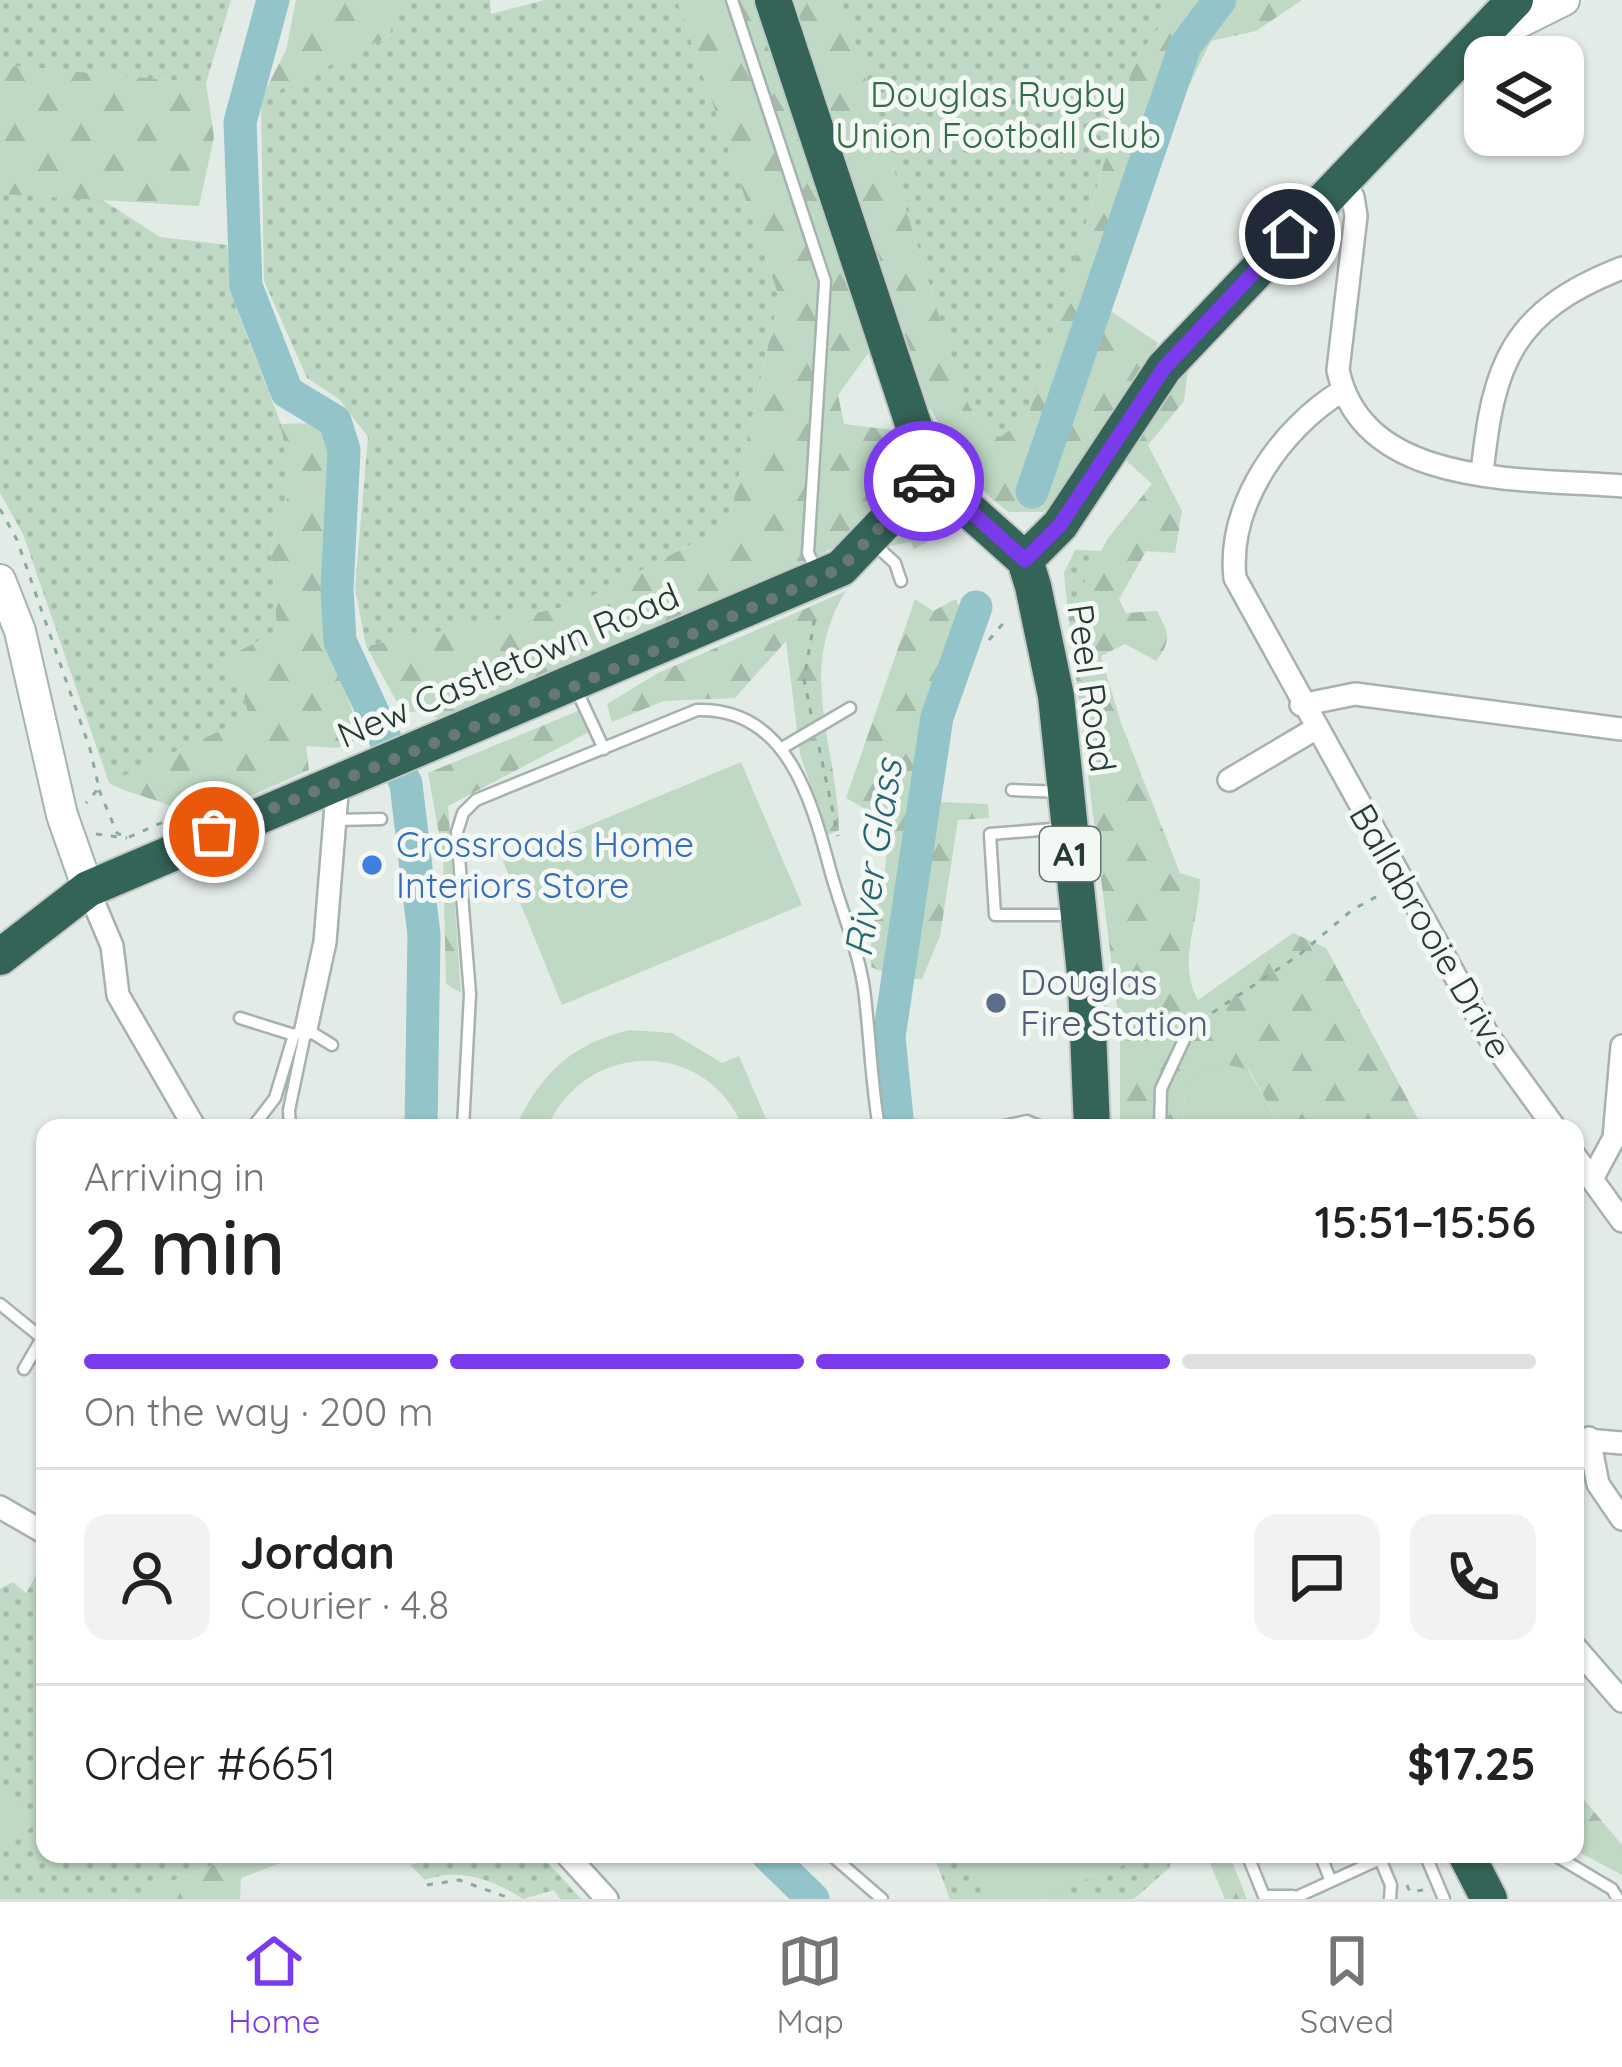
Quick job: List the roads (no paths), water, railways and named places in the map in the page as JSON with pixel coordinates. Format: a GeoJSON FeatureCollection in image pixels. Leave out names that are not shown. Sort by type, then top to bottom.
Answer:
{"type":"FeatureCollection","features":[{"type":"Feature","properties":{"kind":"highway"},"geometry":{"type":"LineString","coordinates":[[773,0],[930,475],[1021,557],[1060,525],[1164,368],[1464,49]]}},
{"type":"Feature","properties":{"kind":"highway"},"geometry":{"type":"LineString","coordinates":[[1477,36],[1515,0]]}},
{"type":"Feature","properties":{"kind":"highway","name":"New Castletown Road"},"geometry":{"type":"LineString","coordinates":[[0,957],[88,889],[575,686],[841,568],[930,475]]}},
{"type":"Feature","properties":{"kind":"highway","name":"Peel Road"},"geometry":{"type":"LineString","coordinates":[[1021,557],[1053,678],[1078,914],[1091,1119]]}},
{"type":"Feature","properties":{"kind":"highway"},"geometry":{"type":"LineString","coordinates":[[1471,1863],[1489,1899]]}},
{"type":"Feature","properties":{"kind":"main road"},"geometry":{"type":"LineString","coordinates":[[1489,36],[1564,0]]}},
{"type":"Feature","properties":{"kind":"main road"},"geometry":{"type":"LineString","coordinates":[[0,580],[20,631],[88,889]]}},
{"type":"Feature","properties":{"kind":"street"},"geometry":{"type":"LineString","coordinates":[[1339,183],[1353,197],[1357,217],[1338,341],[1342,391],[1361,420],[1390,445],[1427,463],[1482,474],[1622,486]]}},
{"type":"Feature","properties":{"kind":"street"},"geometry":{"type":"LineString","coordinates":[[1482,474],[1490,397],[1519,338],[1557,300],[1622,268]]}},
{"type":"Feature","properties":{"kind":"street","name":"Ballabrooie Drive"},"geometry":{"type":"LineString","coordinates":[[1342,391],[1284,443],[1255,484],[1232,556],[1240,593],[1489,1037],[1548,1119]]}},
{"type":"Feature","properties":{"kind":"street"},"geometry":{"type":"LineString","coordinates":[[1301,706],[1354,694],[1622,728]]}},
{"type":"Feature","properties":{"kind":"street"},"geometry":{"type":"LineString","coordinates":[[1229,780],[1315,729]]}},
{"type":"Feature","properties":{"kind":"street"},"geometry":{"type":"LineString","coordinates":[[300,1032],[325,942],[338,782]]}},
{"type":"Feature","properties":{"kind":"street"},"geometry":{"type":"LineString","coordinates":[[88,889],[112,946],[118,994],[190,1119]]}},
{"type":"Feature","properties":{"kind":"street"},"geometry":{"type":"LineString","coordinates":[[1592,1179],[1615,1138],[1622,1046]]}},
{"type":"Feature","properties":{"kind":"street"},"geometry":{"type":"LineString","coordinates":[[1584,1168],[1622,1221]]}},
{"type":"Feature","properties":{"kind":"street"},"geometry":{"type":"LineString","coordinates":[[1584,1438],[1622,1443]]}},
{"type":"Feature","properties":{"kind":"street"},"geometry":{"type":"LineString","coordinates":[[1584,1444],[1598,1484],[1622,1519]]}},
{"type":"Feature","properties":{"kind":"street"},"geometry":{"type":"LineString","coordinates":[[0,1507],[36,1528]]}},
{"type":"Feature","properties":{"kind":"street"},"geometry":{"type":"LineString","coordinates":[[1584,1657],[1622,1701]]}},
{"type":"Feature","properties":{"kind":"street"},"geometry":{"type":"LineString","coordinates":[[574,1863],[608,1899]]}},
{"type":"Feature","properties":{"kind":"lane"},"geometry":{"type":"LineString","coordinates":[[732,0],[825,281],[808,553],[819,577]]}},
{"type":"Feature","properties":{"kind":"lane"},"geometry":{"type":"LineString","coordinates":[[870,541],[895,563],[901,581]]}},
{"type":"Feature","properties":{"kind":"lane"},"geometry":{"type":"LineString","coordinates":[[575,686],[604,749]]}},
{"type":"Feature","properties":{"kind":"lane"},"geometry":{"type":"LineString","coordinates":[[782,748],[850,708]]}},
{"type":"Feature","properties":{"kind":"lane"},"geometry":{"type":"LineString","coordinates":[[463,1119],[470,994],[458,832],[463,813],[476,800],[697,710],[738,715],[782,748],[804,779],[854,942],[877,1119]]}},
{"type":"Feature","properties":{"kind":"lane"},"geometry":{"type":"LineString","coordinates":[[1012,790],[1066,810]]}},
{"type":"Feature","properties":{"kind":"lane"},"geometry":{"type":"LineString","coordinates":[[1066,810],[990,834],[995,914],[1078,914]]}},
{"type":"Feature","properties":{"kind":"lane"},"geometry":{"type":"LineString","coordinates":[[335,820],[381,819]]}},
{"type":"Feature","properties":{"kind":"lane"},"geometry":{"type":"LineString","coordinates":[[240,1018],[332,1045]]}},
{"type":"Feature","properties":{"kind":"lane"},"geometry":{"type":"LineString","coordinates":[[1160,1119],[1161,1089],[1189,1029]]}},
{"type":"Feature","properties":{"kind":"lane"},"geometry":{"type":"LineString","coordinates":[[260,1119],[275,1098],[300,1032]]}},
{"type":"Feature","properties":{"kind":"lane"},"geometry":{"type":"LineString","coordinates":[[290,1119],[300,1032]]}},
{"type":"Feature","properties":{"kind":"lane"},"geometry":{"type":"LineString","coordinates":[[0,1304],[36,1333]]}},
{"type":"Feature","properties":{"kind":"lane"},"geometry":{"type":"LineString","coordinates":[[24,1369],[36,1348]]}},
{"type":"Feature","properties":{"kind":"lane"},"geometry":{"type":"LineString","coordinates":[[840,1863],[882,1899]]}},
{"type":"Feature","properties":{"kind":"lane"},"geometry":{"type":"LineString","coordinates":[[1251,1863],[1264,1896],[1293,1898],[1368,1863]]}},
{"type":"Feature","properties":{"kind":"lane"},"geometry":{"type":"LineString","coordinates":[[1324,1863],[1330,1879]]}},
{"type":"Feature","properties":{"kind":"lane"},"geometry":{"type":"LineString","coordinates":[[1386,1863],[1390,1899]]}},
{"type":"Feature","properties":{"kind":"lane"},"geometry":{"type":"LineString","coordinates":[[1429,1863],[1444,1899]]}},
{"type":"Feature","properties":{"kind":"lane"},"geometry":{"type":"LineString","coordinates":[[1567,1863],[1612,1889],[1618,1899]]}},
{"type":"Feature","properties":{"kind":"waterway"},"geometry":{"type":"LineString","coordinates":[[273,0],[240,122],[246,286],[287,392],[335,421],[344,450],[337,589],[340,641],[406,784],[424,935],[421,1119]]}},
{"type":"Feature","properties":{"kind":"waterway","name":"River Glass"},"geometry":{"type":"LineString","coordinates":[[1032,492],[1185,46],[1220,0]]}},
{"type":"Feature","properties":{"kind":"waterway","name":"River Glass"},"geometry":{"type":"LineString","coordinates":[[897,1119],[889,1037],[937,717],[976,607]]}},
{"type":"Feature","properties":{"kind":"waterway"},"geometry":{"type":"LineString","coordinates":[[776,1863],[813,1899]]}},
{"type":"Feature","properties":{"kind":"place","name":"Crossroads Home Interiors Store"},"geometry":{"type":"Point","coordinates":[372,865]}},
{"type":"Feature","properties":{"kind":"place","name":"Douglas Fire Station"},"geometry":{"type":"Point","coordinates":[996,1003]}},
{"type":"Feature","properties":{"kind":"park label","name":"Douglas Rugby Union Football Club"},"geometry":{"type":"Point","coordinates":[998,114]}}]}
